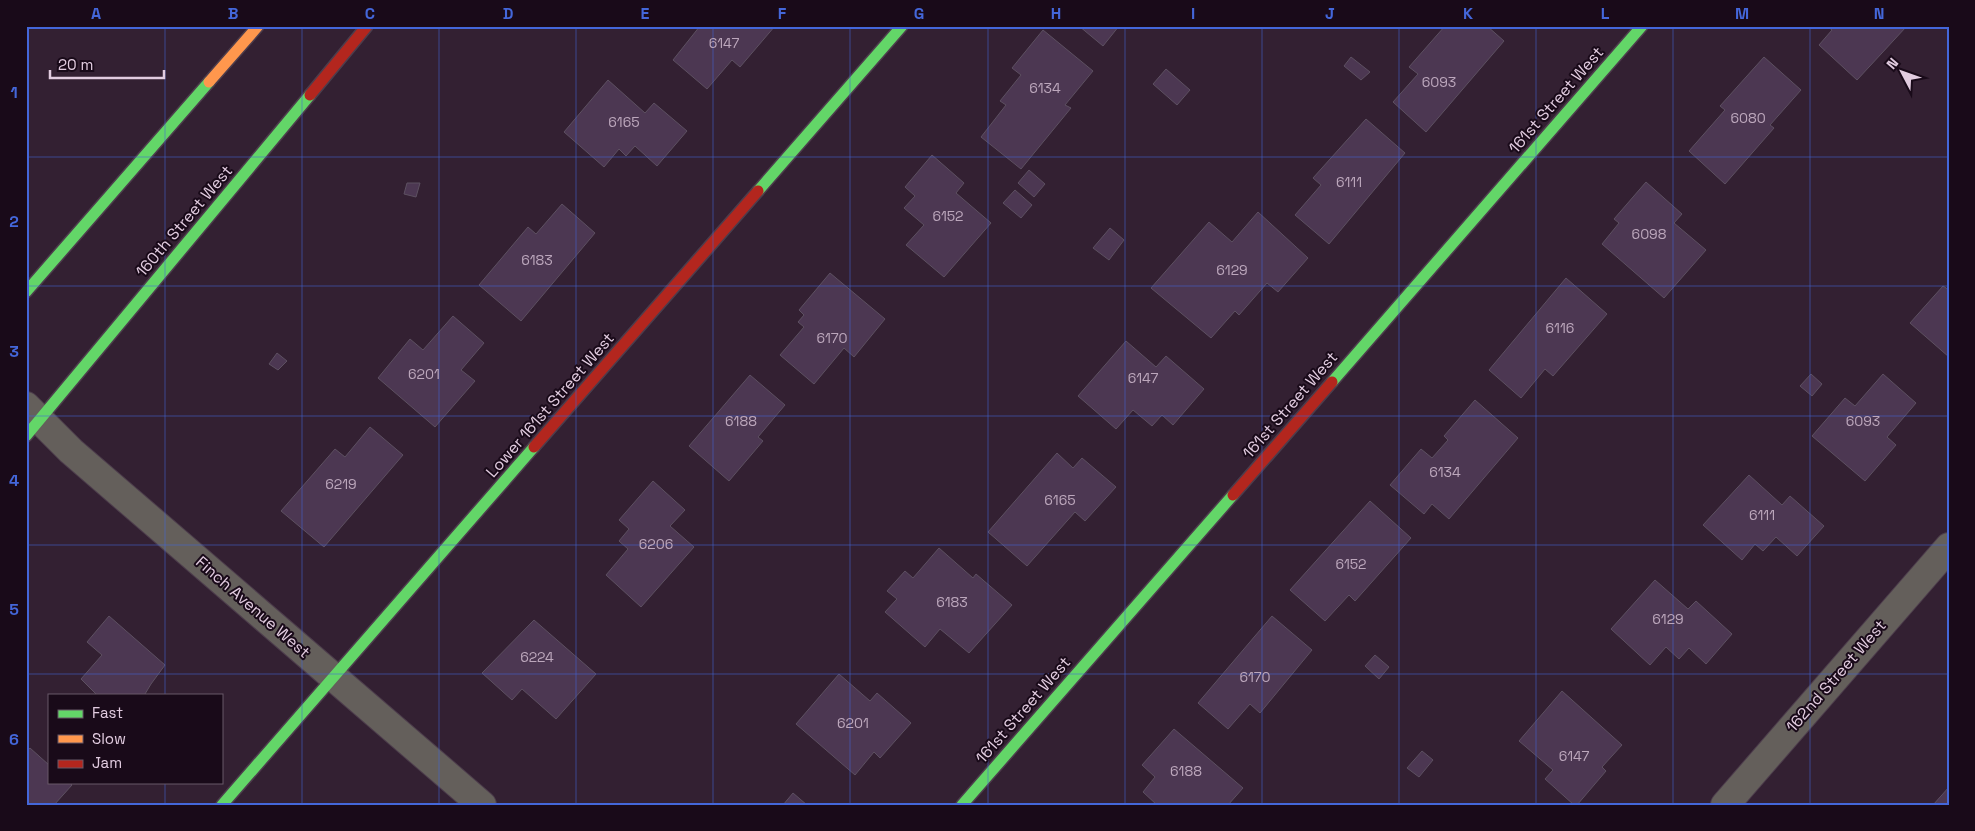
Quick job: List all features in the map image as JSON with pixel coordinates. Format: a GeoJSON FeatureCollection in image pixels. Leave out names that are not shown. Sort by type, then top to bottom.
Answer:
{"type":"FeatureCollection","features":[{"type":"Feature","properties":{"kind":"street"},"geometry":{"type":"LineString","coordinates":[[26,292],[258,26]]}},
{"type":"Feature","properties":{"kind":"street","name":"160th Street West"},"geometry":{"type":"LineString","coordinates":[[31,421],[367,26]]}},
{"type":"Feature","properties":{"kind":"street","name":"Lower 161st Street West"},"geometry":{"type":"LineString","coordinates":[[222,805],[902,26]]}},
{"type":"Feature","properties":{"kind":"street","name":"161st Street West"},"geometry":{"type":"LineString","coordinates":[[962,805],[1642,26]]}},
{"type":"Feature","properties":{"kind":"street","name":"Finch Avenue West"},"geometry":{"type":"LineString","coordinates":[[31,421],[72,451],[482,805]]}},
{"type":"Feature","properties":{"kind":"street","name":"162nd Street West"},"geometry":{"type":"LineString","coordinates":[[1736,801],[1949,547]]}},
{"type":"Feature","properties":{"kind":"building"},"geometry":{"type":"Polygon","coordinates":[[[700,26],[775,26],[740,67],[732,60],[707,89],[673,60],[700,26]]]}},
{"type":"Feature","properties":{"kind":"building"},"geometry":{"type":"Polygon","coordinates":[[[1079,26],[1119,26],[1103,46],[1079,26]]]}},
{"type":"Feature","properties":{"kind":"building"},"geometry":{"type":"Polygon","coordinates":[[[1445,26],[1487,26],[1504,41],[1426,132],[1393,102],[1418,74],[1409,67],[1445,26]]]}},
{"type":"Feature","properties":{"kind":"building"},"geometry":{"type":"Polygon","coordinates":[[[1827,26],[1906,27],[1857,80],[1819,45],[1832,30],[1827,26]]]}},
{"type":"Feature","properties":{"kind":"building"},"geometry":{"type":"Polygon","coordinates":[[[1043,30],[1093,71],[1065,105],[1071,108],[1021,169],[981,137],[1006,105],[1000,101],[1021,75],[1012,68],[1043,30]]]}},
{"type":"Feature","properties":{"kind":"building"},"geometry":{"type":"Polygon","coordinates":[[[1351,57],[1370,72],[1361,80],[1344,66],[1351,57]]]}},
{"type":"Feature","properties":{"kind":"building"},"geometry":{"type":"Polygon","coordinates":[[[1764,57],[1801,90],[1770,125],[1774,128],[1725,184],[1689,151],[1725,110],[1720,106],[1764,57]]]}},
{"type":"Feature","properties":{"kind":"building"},"geometry":{"type":"Polygon","coordinates":[[[1166,69],[1190,90],[1177,105],[1153,84],[1166,69]]]}},
{"type":"Feature","properties":{"kind":"building"},"geometry":{"type":"Polygon","coordinates":[[[608,80],[645,113],[654,103],[687,131],[657,166],[635,146],[626,156],[619,149],[604,167],[564,132],[608,80]]]}},
{"type":"Feature","properties":{"kind":"building"},"geometry":{"type":"Polygon","coordinates":[[[1366,119],[1405,153],[1329,244],[1295,215],[1321,185],[1313,178],[1366,119]]]}},
{"type":"Feature","properties":{"kind":"building"},"geometry":{"type":"Polygon","coordinates":[[[932,155],[964,183],[956,193],[991,223],[944,277],[906,245],[924,225],[904,208],[915,196],[905,187],[932,155]]]}},
{"type":"Feature","properties":{"kind":"building"},"geometry":{"type":"Polygon","coordinates":[[[1029,170],[1045,184],[1034,197],[1018,183],[1029,170]]]}},
{"type":"Feature","properties":{"kind":"building"},"geometry":{"type":"Polygon","coordinates":[[[1646,182],[1682,214],[1674,223],[1706,250],[1664,298],[1602,244],[1619,223],[1614,219],[1646,182]]]}},
{"type":"Feature","properties":{"kind":"building"},"geometry":{"type":"Polygon","coordinates":[[[407,183],[420,183],[416,197],[404,194],[407,183]]]}},
{"type":"Feature","properties":{"kind":"building"},"geometry":{"type":"Polygon","coordinates":[[[1015,190],[1032,205],[1021,218],[1003,203],[1015,190]]]}},
{"type":"Feature","properties":{"kind":"building"},"geometry":{"type":"Polygon","coordinates":[[[562,204],[595,233],[521,321],[479,285],[528,227],[536,234],[562,204]]]}},
{"type":"Feature","properties":{"kind":"building"},"geometry":{"type":"Polygon","coordinates":[[[1258,212],[1308,258],[1278,292],[1267,283],[1239,315],[1235,311],[1211,338],[1151,288],[1209,222],[1232,242],[1258,212]]]}},
{"type":"Feature","properties":{"kind":"building"},"geometry":{"type":"Polygon","coordinates":[[[1110,228],[1124,240],[1109,260],[1093,248],[1110,228]]]}},
{"type":"Feature","properties":{"kind":"building"},"geometry":{"type":"Polygon","coordinates":[[[830,273],[885,319],[854,357],[844,348],[814,384],[780,355],[804,327],[798,322],[804,315],[799,310],[830,273]]]}},
{"type":"Feature","properties":{"kind":"building"},"geometry":{"type":"Polygon","coordinates":[[[1566,278],[1607,314],[1553,376],[1545,369],[1521,398],[1489,370],[1566,278]]]}},
{"type":"Feature","properties":{"kind":"building"},"geometry":{"type":"Polygon","coordinates":[[[1943,286],[1949,290],[1949,357],[1910,323],[1943,286]]]}},
{"type":"Feature","properties":{"kind":"building"},"geometry":{"type":"Polygon","coordinates":[[[453,316],[484,343],[461,370],[475,381],[435,427],[378,378],[410,339],[423,350],[453,316]]]}},
{"type":"Feature","properties":{"kind":"building"},"geometry":{"type":"Polygon","coordinates":[[[1126,341],[1156,367],[1166,356],[1204,389],[1173,425],[1162,415],[1152,426],[1133,410],[1116,429],[1078,396],[1126,341]]]}},
{"type":"Feature","properties":{"kind":"building"},"geometry":{"type":"Polygon","coordinates":[[[277,353],[287,361],[278,370],[269,364],[277,353]]]}},
{"type":"Feature","properties":{"kind":"building"},"geometry":{"type":"Polygon","coordinates":[[[1811,374],[1822,384],[1812,396],[1800,386],[1811,374]]]}},
{"type":"Feature","properties":{"kind":"building"},"geometry":{"type":"Polygon","coordinates":[[[1883,374],[1916,403],[1887,437],[1896,445],[1865,481],[1812,436],[1845,398],[1855,406],[1883,374]]]}},
{"type":"Feature","properties":{"kind":"building"},"geometry":{"type":"Polygon","coordinates":[[[750,375],[785,405],[758,437],[763,441],[729,481],[689,446],[750,375]]]}},
{"type":"Feature","properties":{"kind":"building"},"geometry":{"type":"Polygon","coordinates":[[[1475,400],[1518,438],[1449,519],[1432,504],[1424,514],[1390,485],[1421,449],[1432,458],[1448,440],[1444,436],[1475,400]]]}},
{"type":"Feature","properties":{"kind":"building"},"geometry":{"type":"Polygon","coordinates":[[[370,427],[403,455],[324,547],[281,511],[335,449],[345,457],[370,427]]]}},
{"type":"Feature","properties":{"kind":"building"},"geometry":{"type":"Polygon","coordinates":[[[1057,453],[1073,468],[1082,458],[1116,487],[1085,521],[1075,512],[1027,566],[988,532],[1057,453]]]}},
{"type":"Feature","properties":{"kind":"building"},"geometry":{"type":"Polygon","coordinates":[[[1749,475],[1782,505],[1790,496],[1824,526],[1797,556],[1776,537],[1763,551],[1755,544],[1742,560],[1703,525],[1749,475]]]}},
{"type":"Feature","properties":{"kind":"building"},"geometry":{"type":"Polygon","coordinates":[[[653,481],[685,510],[670,526],[694,547],[641,607],[606,575],[628,549],[619,541],[629,529],[619,520],[653,481]]]}},
{"type":"Feature","properties":{"kind":"building"},"geometry":{"type":"Polygon","coordinates":[[[1370,501],[1411,538],[1355,601],[1349,595],[1325,621],[1290,590],[1370,501]]]}},
{"type":"Feature","properties":{"kind":"building"},"geometry":{"type":"Polygon","coordinates":[[[939,548],[973,578],[976,574],[1012,605],[969,653],[940,629],[925,647],[885,612],[897,599],[887,591],[905,571],[913,578],[939,548]]]}},
{"type":"Feature","properties":{"kind":"building"},"geometry":{"type":"Polygon","coordinates":[[[1655,580],[1688,609],[1696,601],[1732,634],[1706,664],[1689,648],[1679,659],[1666,647],[1650,665],[1611,629],[1655,580]]]}},
{"type":"Feature","properties":{"kind":"building"},"geometry":{"type":"Polygon","coordinates":[[[109,616],[165,665],[145,694],[96,694],[81,679],[102,655],[87,642],[109,616]]]}},
{"type":"Feature","properties":{"kind":"building"},"geometry":{"type":"Polygon","coordinates":[[[1272,616],[1312,650],[1260,713],[1250,704],[1228,729],[1198,703],[1272,616]]]}},
{"type":"Feature","properties":{"kind":"building"},"geometry":{"type":"Polygon","coordinates":[[[534,620],[596,674],[556,719],[522,689],[512,700],[482,673],[534,620]]]}},
{"type":"Feature","properties":{"kind":"building"},"geometry":{"type":"Polygon","coordinates":[[[1375,655],[1389,667],[1379,679],[1365,666],[1375,655]]]}},
{"type":"Feature","properties":{"kind":"building"},"geometry":{"type":"Polygon","coordinates":[[[839,674],[870,701],[877,693],[911,723],[880,758],[874,752],[855,775],[796,724],[839,674]]]}},
{"type":"Feature","properties":{"kind":"building"},"geometry":{"type":"Polygon","coordinates":[[[1562,691],[1622,745],[1602,767],[1606,771],[1577,805],[1574,805],[1545,779],[1553,770],[1519,741],[1562,691]]]}},
{"type":"Feature","properties":{"kind":"building"},"geometry":{"type":"Polygon","coordinates":[[[1174,729],[1243,788],[1228,805],[1157,805],[1143,792],[1155,777],[1142,765],[1174,729]]]}},
{"type":"Feature","properties":{"kind":"building"},"geometry":{"type":"Polygon","coordinates":[[[30,748],[48,764],[48,784],[72,785],[54,805],[26,805],[26,752],[30,748]]]}},
{"type":"Feature","properties":{"kind":"building"},"geometry":{"type":"Polygon","coordinates":[[[1422,751],[1433,760],[1419,777],[1407,768],[1422,751]]]}},
{"type":"Feature","properties":{"kind":"building"},"geometry":{"type":"Polygon","coordinates":[[[1949,787],[1949,805],[1933,805],[1949,787]]]}},
{"type":"Feature","properties":{"kind":"building"},"geometry":{"type":"Polygon","coordinates":[[[793,793],[807,805],[783,805],[793,793]]]}},
{"type":"Feature","properties":{"kind":"traffic: fast"},"geometry":{"type":"LineString","coordinates":[[758,191],[902,26]]}},
{"type":"Feature","properties":{"kind":"traffic: fast"},"geometry":{"type":"LineString","coordinates":[[1332,382],[1642,26]]}},
{"type":"Feature","properties":{"kind":"traffic: fast"},"geometry":{"type":"LineString","coordinates":[[26,292],[209,82]]}},
{"type":"Feature","properties":{"kind":"traffic: fast"},"geometry":{"type":"LineString","coordinates":[[26,436],[310,95]]}},
{"type":"Feature","properties":{"kind":"traffic: fast"},"geometry":{"type":"LineString","coordinates":[[222,805],[534,447]]}},
{"type":"Feature","properties":{"kind":"traffic: fast"},"geometry":{"type":"LineString","coordinates":[[962,805],[1233,495]]}},
{"type":"Feature","properties":{"kind":"traffic: slow"},"geometry":{"type":"LineString","coordinates":[[209,82],[258,26]]}},
{"type":"Feature","properties":{"kind":"traffic: jam"},"geometry":{"type":"LineString","coordinates":[[310,95],[367,26]]}},
{"type":"Feature","properties":{"kind":"traffic: jam"},"geometry":{"type":"LineString","coordinates":[[534,447],[758,191]]}},
{"type":"Feature","properties":{"kind":"traffic: jam"},"geometry":{"type":"LineString","coordinates":[[1233,495],[1332,382]]}}]}
